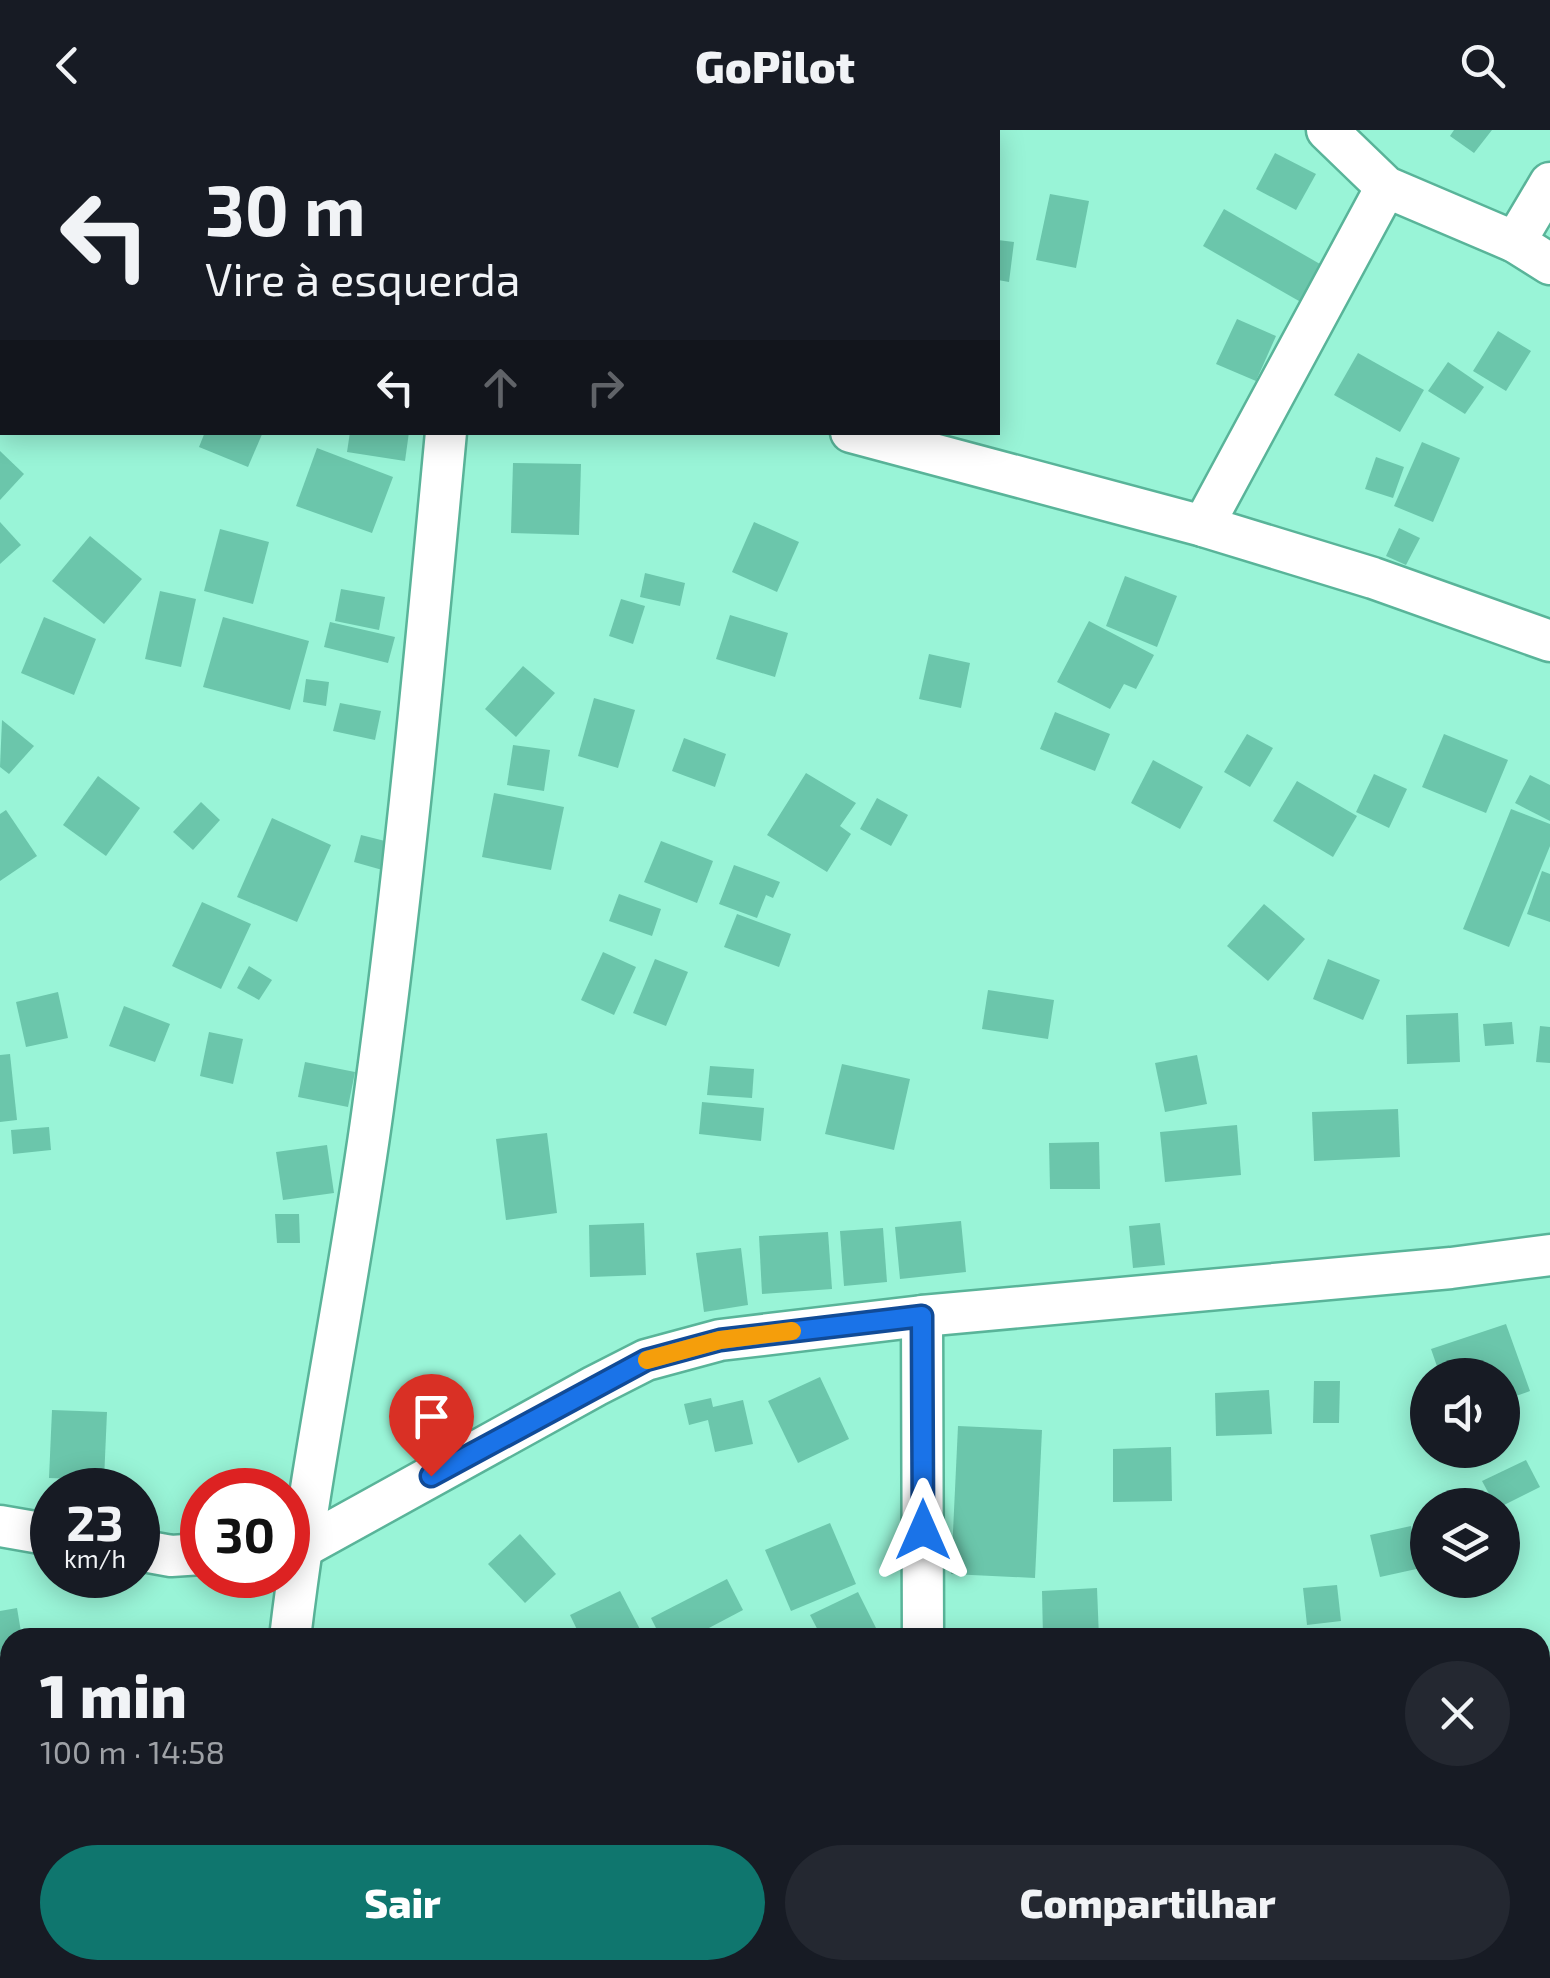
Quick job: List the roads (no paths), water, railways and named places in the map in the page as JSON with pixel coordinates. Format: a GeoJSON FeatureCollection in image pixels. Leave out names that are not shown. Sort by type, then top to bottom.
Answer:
{"type":"FeatureCollection","features":[{"type":"Feature","properties":{"kind":"street"},"geometry":{"type":"LineString","coordinates":[[1327,130],[1386,187],[1515,242],[1550,264]]}},
{"type":"Feature","properties":{"kind":"street"},"geometry":{"type":"LineString","coordinates":[[1515,242],[1550,183]]}},
{"type":"Feature","properties":{"kind":"street"},"geometry":{"type":"LineString","coordinates":[[1203,526],[1386,187]]}},
{"type":"Feature","properties":{"kind":"street"},"geometry":{"type":"LineString","coordinates":[[309,1468],[373,1112],[412,794],[446,435]]}},
{"type":"Feature","properties":{"kind":"street"},"geometry":{"type":"LineString","coordinates":[[863,435],[1203,526],[1373,578],[1550,640]]}},
{"type":"Feature","properties":{"kind":"street"},"geometry":{"type":"LineString","coordinates":[[310,1540],[646,1360],[720,1340],[922,1316],[1452,1268],[1550,1254]]}},
{"type":"Feature","properties":{"kind":"street"},"geometry":{"type":"LineString","coordinates":[[922,1316],[923,1628]]}},
{"type":"Feature","properties":{"kind":"street"},"geometry":{"type":"LineString","coordinates":[[0,1526],[30,1532]]}},
{"type":"Feature","properties":{"kind":"street"},"geometry":{"type":"LineString","coordinates":[[290,1628],[292,1598]]}}]}
